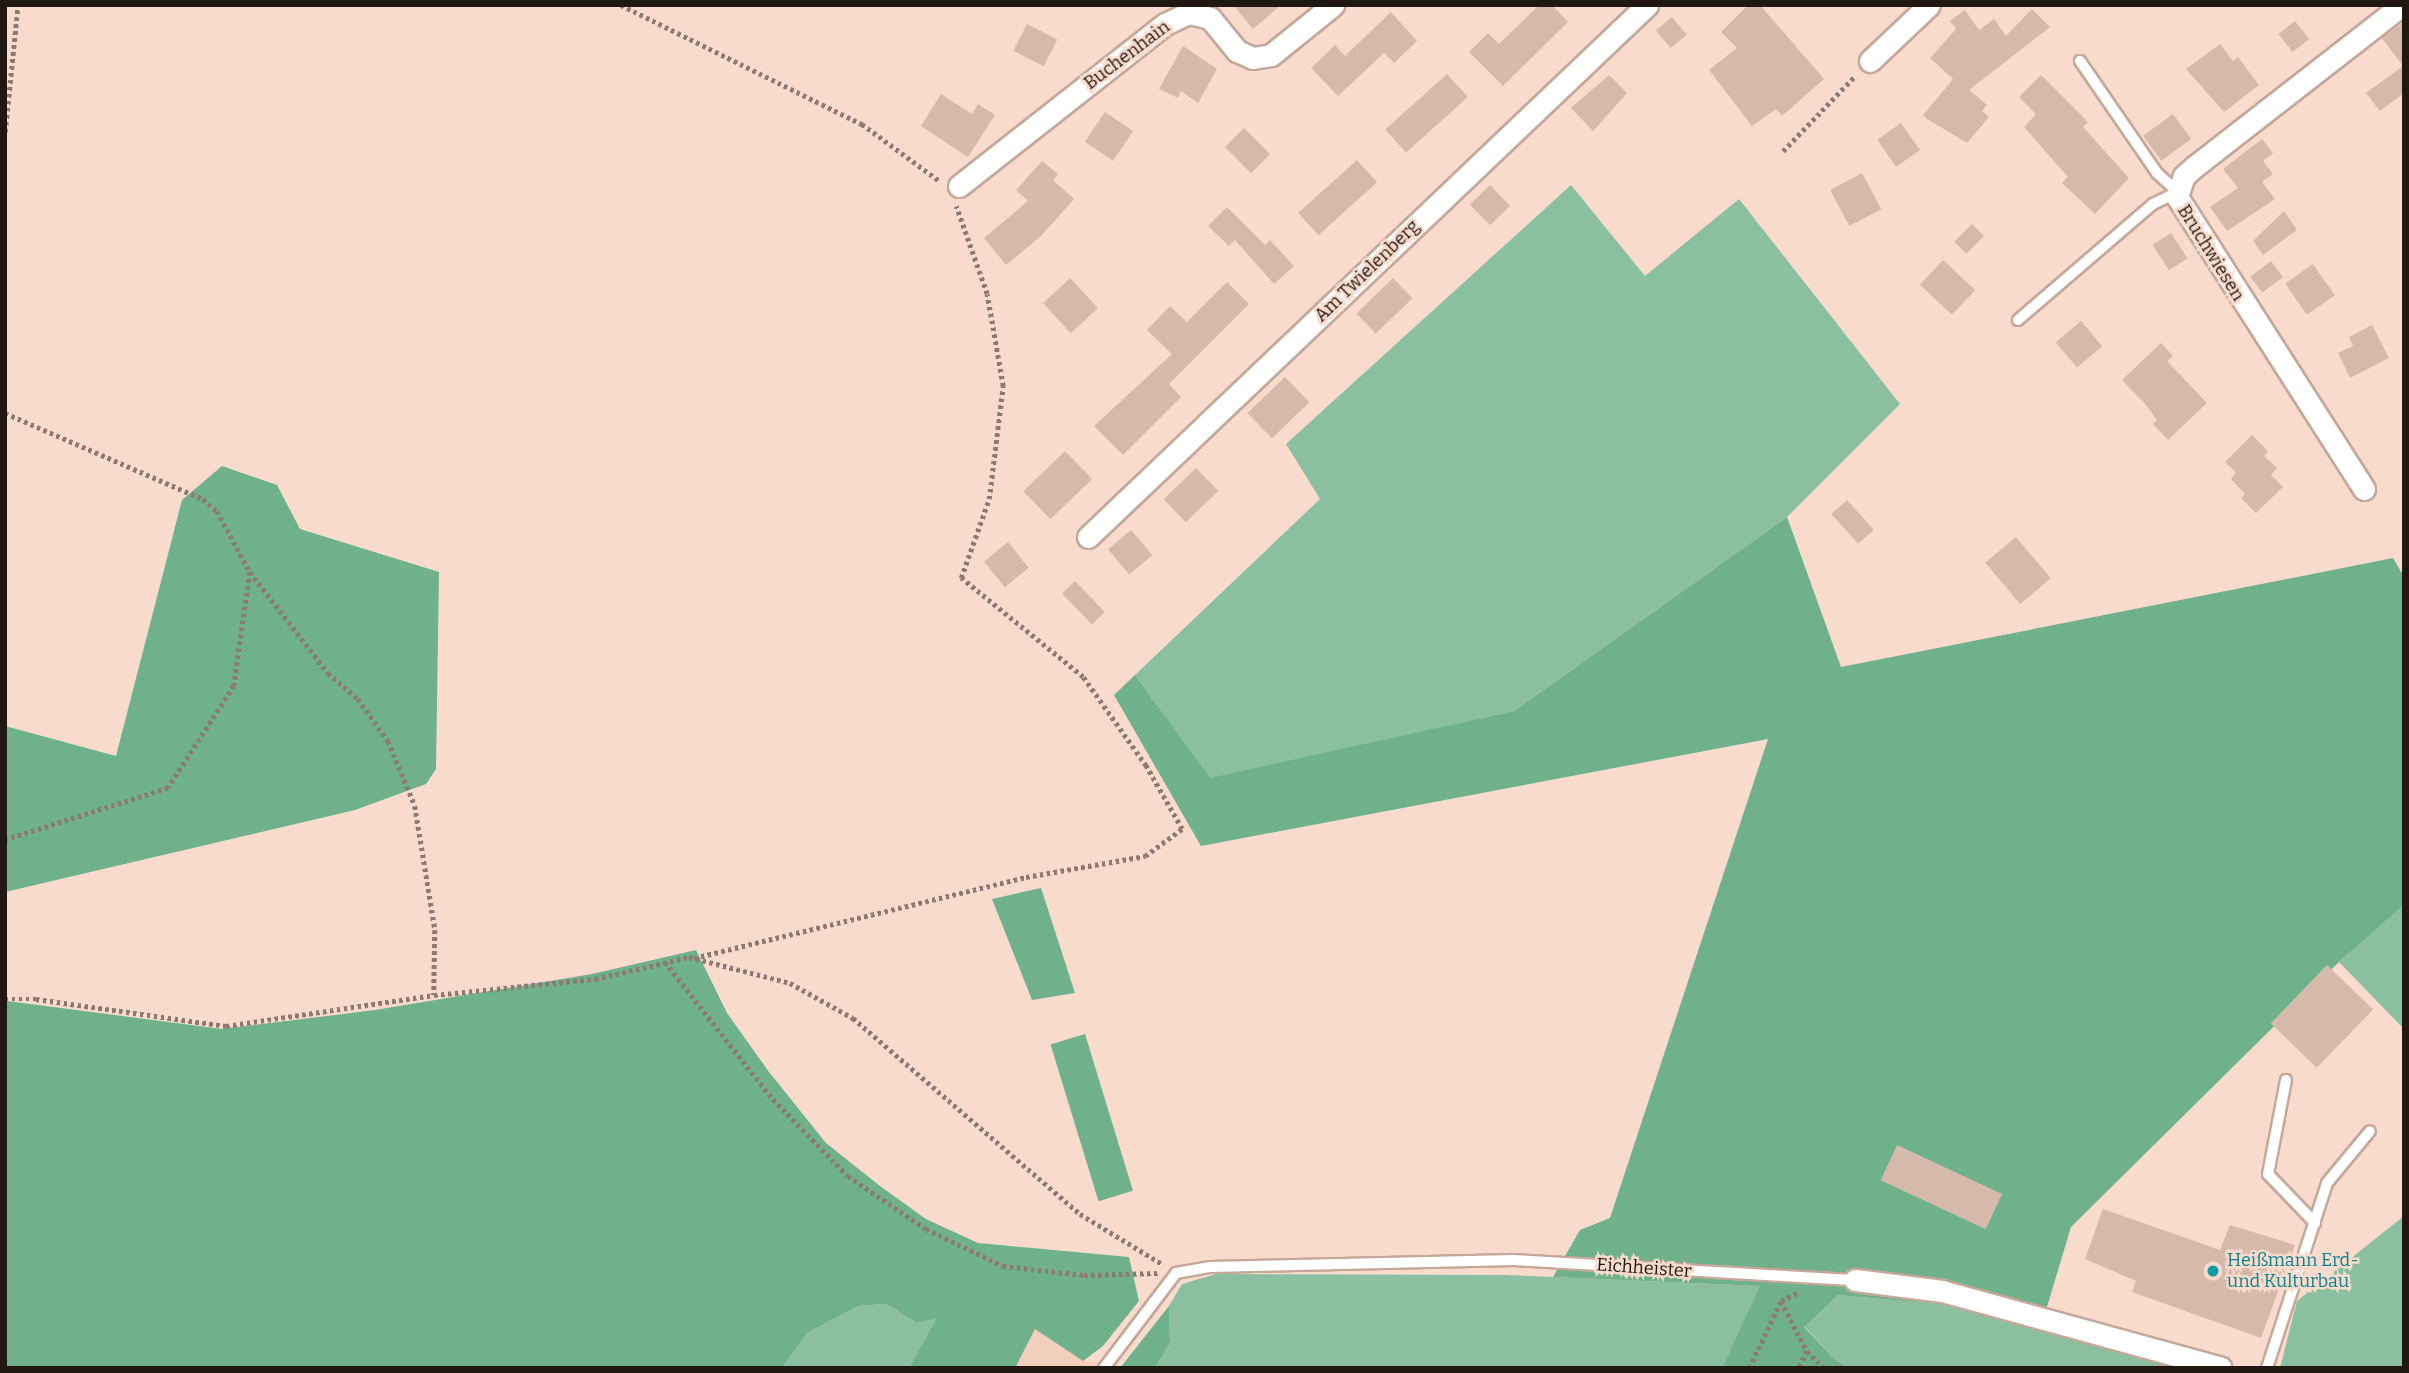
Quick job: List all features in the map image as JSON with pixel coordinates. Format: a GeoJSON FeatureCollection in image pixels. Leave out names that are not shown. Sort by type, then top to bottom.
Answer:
{"type":"FeatureCollection","features":[{"type":"Feature","properties":{"kind":"street","name":"Buchenhain"},"geometry":{"type":"LineString","coordinates":[[955,188],[1165,24],[1189,13],[1210,18],[1237,51],[1253,58],[1271,55],[1333,5]]}},
{"type":"Feature","properties":{"kind":"street","name":"Am Twielenberg"},"geometry":{"type":"LineString","coordinates":[[1088,537],[1647,5]]}},
{"type":"Feature","properties":{"kind":"street"},"geometry":{"type":"LineString","coordinates":[[1870,61],[1929,5]]}},
{"type":"Feature","properties":{"kind":"street","name":"Bruchwiesen"},"geometry":{"type":"LineString","coordinates":[[2364,489],[2179,207],[2178,192],[2194,167],[2402,5]]}},
{"type":"Feature","properties":{"kind":"street","name":"Eichheister"},"geometry":{"type":"LineString","coordinates":[[1855,1280],[1942,1291],[2221,1368]]}},
{"type":"Feature","properties":{"kind":"lane"},"geometry":{"type":"LineString","coordinates":[[2018,320],[2152,204],[2178,192],[2157,173],[2080,61]]}},
{"type":"Feature","properties":{"kind":"lane"},"geometry":{"type":"LineString","coordinates":[[2286,1080],[2268,1174],[2315,1223]]}},
{"type":"Feature","properties":{"kind":"lane"},"geometry":{"type":"LineString","coordinates":[[2267,1368],[2327,1183],[2370,1131]]}},
{"type":"Feature","properties":{"kind":"lane","name":"Eichheister"},"geometry":{"type":"LineString","coordinates":[[1176,1273],[1210,1267],[1514,1260],[1855,1280]]}},
{"type":"Feature","properties":{"kind":"lane"},"geometry":{"type":"LineString","coordinates":[[1104,1368],[1176,1273]]}},
{"type":"Feature","properties":{"kind":"path"},"geometry":{"type":"LineString","coordinates":[[5,131],[18,5]]}},
{"type":"Feature","properties":{"kind":"path"},"geometry":{"type":"LineString","coordinates":[[5,999],[36,999],[226,1026],[433,995],[595,979],[693,958],[1026,877],[1146,856],[1182,829],[1146,766],[1083,677],[961,579],[989,499],[1003,386],[987,294],[955,188],[862,124],[621,5]]}},
{"type":"Feature","properties":{"kind":"path"},"geometry":{"type":"LineString","coordinates":[[1783,151],[1870,61]]}},
{"type":"Feature","properties":{"kind":"path"},"geometry":{"type":"LineString","coordinates":[[5,413],[203,499],[217,511],[250,572],[328,673],[358,699],[388,741],[415,806],[435,930],[433,995]]}},
{"type":"Feature","properties":{"kind":"path"},"geometry":{"type":"LineString","coordinates":[[5,840],[168,788],[234,685],[250,572]]}},
{"type":"Feature","properties":{"kind":"path"},"geometry":{"type":"LineString","coordinates":[[693,958],[790,983],[853,1018],[1080,1214],[1176,1273]]}},
{"type":"Feature","properties":{"kind":"path"},"geometry":{"type":"LineString","coordinates":[[666,962],[773,1099],[848,1176],[926,1229],[1003,1266],[1084,1275],[1176,1273]]}},
{"type":"Feature","properties":{"kind":"path"},"geometry":{"type":"LineString","coordinates":[[1749,1368],[1781,1301],[1823,1280]]}},
{"type":"Feature","properties":{"kind":"path"},"geometry":{"type":"LineString","coordinates":[[1781,1301],[1807,1350],[1824,1368]]}},
{"type":"Feature","properties":{"kind":"path"},"geometry":{"type":"LineString","coordinates":[[1799,1368],[1807,1350]]}},
{"type":"Feature","properties":{"kind":"shaded area"},"geometry":{"type":"Polygon","coordinates":[[[1035,1328],[1083,1361],[1121,1366],[1015,1368],[1035,1328]]]}},
{"type":"Feature","properties":{"kind":"green space"},"geometry":{"type":"Polygon","coordinates":[[[1571,185],[1645,276],[1739,199],[1900,404],[1787,517],[1514,711],[1210,779],[1135,675],[1320,499],[1286,444],[1571,185]]]}},
{"type":"Feature","properties":{"kind":"green space"},"geometry":{"type":"Polygon","coordinates":[[[222,466],[277,485],[300,529],[439,572],[436,769],[426,784],[355,810],[5,892],[5,726],[116,756],[182,500],[222,466]]]}},
{"type":"Feature","properties":{"kind":"green space"},"geometry":{"type":"Polygon","coordinates":[[[1787,517],[1841,667],[2393,558],[2404,577],[2404,905],[2339,962],[2071,1227],[2040,1330],[1950,1305],[1838,1295],[1804,1327],[1834,1359],[1849,1368],[1722,1368],[1760,1286],[1553,1277],[1580,1230],[1610,1218],[1768,739],[1201,846],[1114,695],[1135,675],[1210,778],[1514,711],[1787,517]]]}},
{"type":"Feature","properties":{"kind":"green space"},"geometry":{"type":"Polygon","coordinates":[[[1041,888],[1075,993],[1032,1000],[992,899],[1041,888]]]}},
{"type":"Feature","properties":{"kind":"green space"},"geometry":{"type":"Polygon","coordinates":[[[2404,905],[2404,1029],[2339,962],[2404,905]]]}},
{"type":"Feature","properties":{"kind":"green space"},"geometry":{"type":"Polygon","coordinates":[[[696,950],[727,1013],[769,1072],[826,1143],[926,1219],[978,1243],[1129,1257],[1139,1301],[1103,1346],[1083,1361],[1035,1329],[1015,1368],[909,1368],[937,1318],[917,1323],[886,1304],[858,1306],[807,1333],[782,1368],[5,1368],[7,1001],[222,1029],[375,1010],[592,974],[696,950]]]}},
{"type":"Feature","properties":{"kind":"green space"},"geometry":{"type":"Polygon","coordinates":[[[1085,1034],[1133,1191],[1099,1201],[1051,1045],[1085,1034]]]}},
{"type":"Feature","properties":{"kind":"green space"},"geometry":{"type":"Polygon","coordinates":[[[2404,1216],[2404,1368],[2280,1368],[2297,1301],[2404,1216]]]}},
{"type":"Feature","properties":{"kind":"green space"},"geometry":{"type":"Polygon","coordinates":[[[1216,1274],[1506,1275],[1761,1286],[1722,1368],[1155,1368],[1170,1343],[1169,1306],[1182,1284],[1216,1274]]]}},
{"type":"Feature","properties":{"kind":"green space"},"geometry":{"type":"Polygon","coordinates":[[[1838,1295],[1950,1305],[2176,1368],[1849,1368],[1834,1359],[1804,1326],[1838,1295]]]}},
{"type":"Feature","properties":{"kind":"green space"},"geometry":{"type":"Polygon","coordinates":[[[886,1304],[917,1323],[938,1317],[909,1368],[782,1368],[807,1333],[858,1306],[886,1304]]]}},
{"type":"Feature","properties":{"kind":"green space"},"geometry":{"type":"Polygon","coordinates":[[[1169,1306],[1170,1343],[1155,1368],[1120,1368],[1169,1306]]]}},
{"type":"Feature","properties":{"kind":"building"},"geometry":{"type":"Polygon","coordinates":[[[1233,5],[1281,5],[1253,29],[1233,5]]]}},
{"type":"Feature","properties":{"kind":"building"},"geometry":{"type":"Polygon","coordinates":[[[1539,5],[1552,5],[1568,22],[1503,86],[1469,52],[1488,33],[1499,44],[1539,5]]]}},
{"type":"Feature","properties":{"kind":"building"},"geometry":{"type":"Polygon","coordinates":[[[1748,5],[1760,5],[1824,79],[1782,116],[1776,109],[1752,126],[1709,70],[1737,48],[1721,32],[1748,5]]]}},
{"type":"Feature","properties":{"kind":"building"},"geometry":{"type":"Polygon","coordinates":[[[2032,9],[2050,27],[1969,90],[1987,105],[1982,111],[1989,117],[1967,143],[1927,119],[1923,115],[1953,79],[1930,58],[1956,29],[1950,21],[1965,10],[1979,30],[1994,19],[2006,36],[2032,9]]]}},
{"type":"Feature","properties":{"kind":"building"},"geometry":{"type":"Polygon","coordinates":[[[1391,12],[1417,41],[1394,63],[1384,53],[1338,96],[1311,68],[1335,45],[1345,56],[1391,12]]]}},
{"type":"Feature","properties":{"kind":"building"},"geometry":{"type":"Polygon","coordinates":[[[1672,17],[1687,35],[1671,48],[1656,30],[1672,17]]]}},
{"type":"Feature","properties":{"kind":"building"},"geometry":{"type":"Polygon","coordinates":[[[2295,21],[2309,39],[2293,52],[2278,34],[2295,21]]]}},
{"type":"Feature","properties":{"kind":"building"},"geometry":{"type":"Polygon","coordinates":[[[2404,22],[2404,93],[2380,111],[2366,93],[2403,66],[2382,38],[2404,22]]]}},
{"type":"Feature","properties":{"kind":"building"},"geometry":{"type":"Polygon","coordinates":[[[1027,24],[1057,39],[1044,66],[1013,51],[1027,24]]]}},
{"type":"Feature","properties":{"kind":"building"},"geometry":{"type":"Polygon","coordinates":[[[2220,44],[2233,61],[2238,57],[2259,85],[2224,112],[2186,69],[2220,44]]]}},
{"type":"Feature","properties":{"kind":"building"},"geometry":{"type":"Polygon","coordinates":[[[1183,46],[1217,69],[1198,103],[1181,91],[1178,98],[1159,89],[1183,46]]]}},
{"type":"Feature","properties":{"kind":"building"},"geometry":{"type":"Polygon","coordinates":[[[1447,74],[1468,97],[1406,153],[1385,130],[1447,74]]]}},
{"type":"Feature","properties":{"kind":"building"},"geometry":{"type":"Polygon","coordinates":[[[1609,75],[1627,93],[1593,131],[1571,108],[1609,75]]]}},
{"type":"Feature","properties":{"kind":"building"},"geometry":{"type":"Polygon","coordinates":[[[2041,75],[2088,122],[2083,127],[2129,178],[2095,214],[2062,183],[2068,177],[2024,127],[2036,114],[2019,97],[2041,75]]]}},
{"type":"Feature","properties":{"kind":"building"},"geometry":{"type":"Polygon","coordinates":[[[941,94],[972,114],[978,104],[995,115],[968,157],[921,126],[941,94]]]}},
{"type":"Feature","properties":{"kind":"building"},"geometry":{"type":"Polygon","coordinates":[[[1105,112],[1133,131],[1113,161],[1085,142],[1105,112]]]}},
{"type":"Feature","properties":{"kind":"building"},"geometry":{"type":"Polygon","coordinates":[[[2173,114],[2191,139],[2161,161],[2143,136],[2173,114]]]}},
{"type":"Feature","properties":{"kind":"building"},"geometry":{"type":"Polygon","coordinates":[[[1901,123],[1920,150],[1896,167],[1877,140],[1901,123]]]}},
{"type":"Feature","properties":{"kind":"building"},"geometry":{"type":"Polygon","coordinates":[[[1244,128],[1270,154],[1251,173],[1225,147],[1244,128]]]}},
{"type":"Feature","properties":{"kind":"building"},"geometry":{"type":"Polygon","coordinates":[[[2262,139],[2273,153],[2263,161],[2273,174],[2262,182],[2275,199],[2227,231],[2210,207],[2238,188],[2223,169],[2262,139]]]}},
{"type":"Feature","properties":{"kind":"building"},"geometry":{"type":"Polygon","coordinates":[[[1357,160],[1377,182],[1318,235],[1298,213],[1357,160]]]}},
{"type":"Feature","properties":{"kind":"building"},"geometry":{"type":"Polygon","coordinates":[[[1042,161],[1058,174],[1053,180],[1074,199],[1041,236],[1006,265],[984,238],[1028,201],[1016,190],[1042,161]]]}},
{"type":"Feature","properties":{"kind":"building"},"geometry":{"type":"Polygon","coordinates":[[[1862,173],[1881,209],[1849,226],[1830,190],[1862,173]]]}},
{"type":"Feature","properties":{"kind":"building"},"geometry":{"type":"Polygon","coordinates":[[[1490,185],[1510,206],[1490,225],[1470,204],[1490,185]]]}},
{"type":"Feature","properties":{"kind":"building"},"geometry":{"type":"Polygon","coordinates":[[[1227,207],[1265,245],[1270,240],[1294,266],[1274,284],[1235,240],[1229,246],[1208,226],[1227,207]]]}},
{"type":"Feature","properties":{"kind":"building"},"geometry":{"type":"Polygon","coordinates":[[[2284,211],[2297,230],[2263,255],[2253,241],[2284,211]]]}},
{"type":"Feature","properties":{"kind":"building"},"geometry":{"type":"Polygon","coordinates":[[[1972,224],[1984,236],[1966,254],[1954,242],[1972,224]]]}},
{"type":"Feature","properties":{"kind":"building"},"geometry":{"type":"Polygon","coordinates":[[[2171,233],[2187,258],[2169,270],[2153,245],[2171,233]]]}},
{"type":"Feature","properties":{"kind":"building"},"geometry":{"type":"Polygon","coordinates":[[[1943,260],[1975,290],[1952,315],[1920,285],[1943,260]]]}},
{"type":"Feature","properties":{"kind":"building"},"geometry":{"type":"Polygon","coordinates":[[[2271,261],[2283,277],[2262,293],[2250,277],[2271,261]]]}},
{"type":"Feature","properties":{"kind":"building"},"geometry":{"type":"Polygon","coordinates":[[[2313,264],[2335,295],[2307,315],[2285,284],[2313,264]]]}},
{"type":"Feature","properties":{"kind":"building"},"geometry":{"type":"Polygon","coordinates":[[[1070,278],[1098,308],[1071,333],[1043,303],[1070,278]]]}},
{"type":"Feature","properties":{"kind":"building"},"geometry":{"type":"Polygon","coordinates":[[[1393,278],[1412,298],[1376,334],[1356,313],[1393,278]]]}},
{"type":"Feature","properties":{"kind":"building"},"geometry":{"type":"Polygon","coordinates":[[[1227,282],[1249,304],[1169,384],[1181,397],[1123,455],[1094,426],[1172,354],[1147,330],[1170,306],[1187,322],[1227,282]]]}},
{"type":"Feature","properties":{"kind":"building"},"geometry":{"type":"Polygon","coordinates":[[[2081,321],[2102,346],[2077,367],[2056,342],[2081,321]]]}},
{"type":"Feature","properties":{"kind":"building"},"geometry":{"type":"Polygon","coordinates":[[[2372,325],[2389,358],[2350,378],[2338,353],[2353,346],[2349,337],[2372,325]]]}},
{"type":"Feature","properties":{"kind":"building"},"geometry":{"type":"Polygon","coordinates":[[[2161,343],[2173,356],[2167,361],[2207,403],[2168,440],[2153,424],[2157,420],[2146,405],[2122,380],[2161,343]]]}},
{"type":"Feature","properties":{"kind":"building"},"geometry":{"type":"Polygon","coordinates":[[[1285,377],[1309,402],[1272,438],[1248,413],[1285,377]]]}},
{"type":"Feature","properties":{"kind":"building"},"geometry":{"type":"Polygon","coordinates":[[[2252,435],[2268,451],[2264,456],[2277,468],[2271,475],[2283,487],[2256,513],[2241,498],[2245,494],[2231,479],[2236,473],[2225,462],[2252,435]]]}},
{"type":"Feature","properties":{"kind":"building"},"geometry":{"type":"Polygon","coordinates":[[[1065,451],[1092,479],[1050,519],[1023,491],[1065,451]]]}},
{"type":"Feature","properties":{"kind":"building"},"geometry":{"type":"Polygon","coordinates":[[[1196,468],[1218,491],[1186,522],[1164,499],[1196,468]]]}},
{"type":"Feature","properties":{"kind":"building"},"geometry":{"type":"Polygon","coordinates":[[[1847,500],[1874,530],[1858,544],[1831,514],[1847,500]]]}},
{"type":"Feature","properties":{"kind":"building"},"geometry":{"type":"Polygon","coordinates":[[[1131,530],[1152,555],[1129,575],[1108,549],[1131,530]]]}},
{"type":"Feature","properties":{"kind":"building"},"geometry":{"type":"Polygon","coordinates":[[[2016,537],[2051,578],[2020,604],[1985,563],[2016,537]]]}},
{"type":"Feature","properties":{"kind":"building"},"geometry":{"type":"Polygon","coordinates":[[[1008,542],[1029,568],[1005,587],[984,562],[1008,542]]]}},
{"type":"Feature","properties":{"kind":"building"},"geometry":{"type":"Polygon","coordinates":[[[1075,581],[1105,612],[1092,624],[1062,594],[1075,581]]]}},
{"type":"Feature","properties":{"kind":"building"},"geometry":{"type":"Polygon","coordinates":[[[2327,965],[2373,1009],[2317,1068],[2271,1023],[2327,965]]]}},
{"type":"Feature","properties":{"kind":"building"},"geometry":{"type":"Polygon","coordinates":[[[1897,1145],[2002,1194],[1986,1229],[1881,1180],[1897,1145]]]}},
{"type":"Feature","properties":{"kind":"building","name":"Heißmann Erd- und Kulturbau"},"geometry":{"type":"Polygon","coordinates":[[[2103,1209],[2220,1250],[2230,1225],[2295,1245],[2261,1338],[2132,1292],[2136,1281],[2085,1259],[2103,1209]]]}},
{"type":"Feature","properties":{"kind":"place","name":"Heißmann Erd- und Kulturbau"},"geometry":{"type":"Point","coordinates":[2213,1271]}}]}
